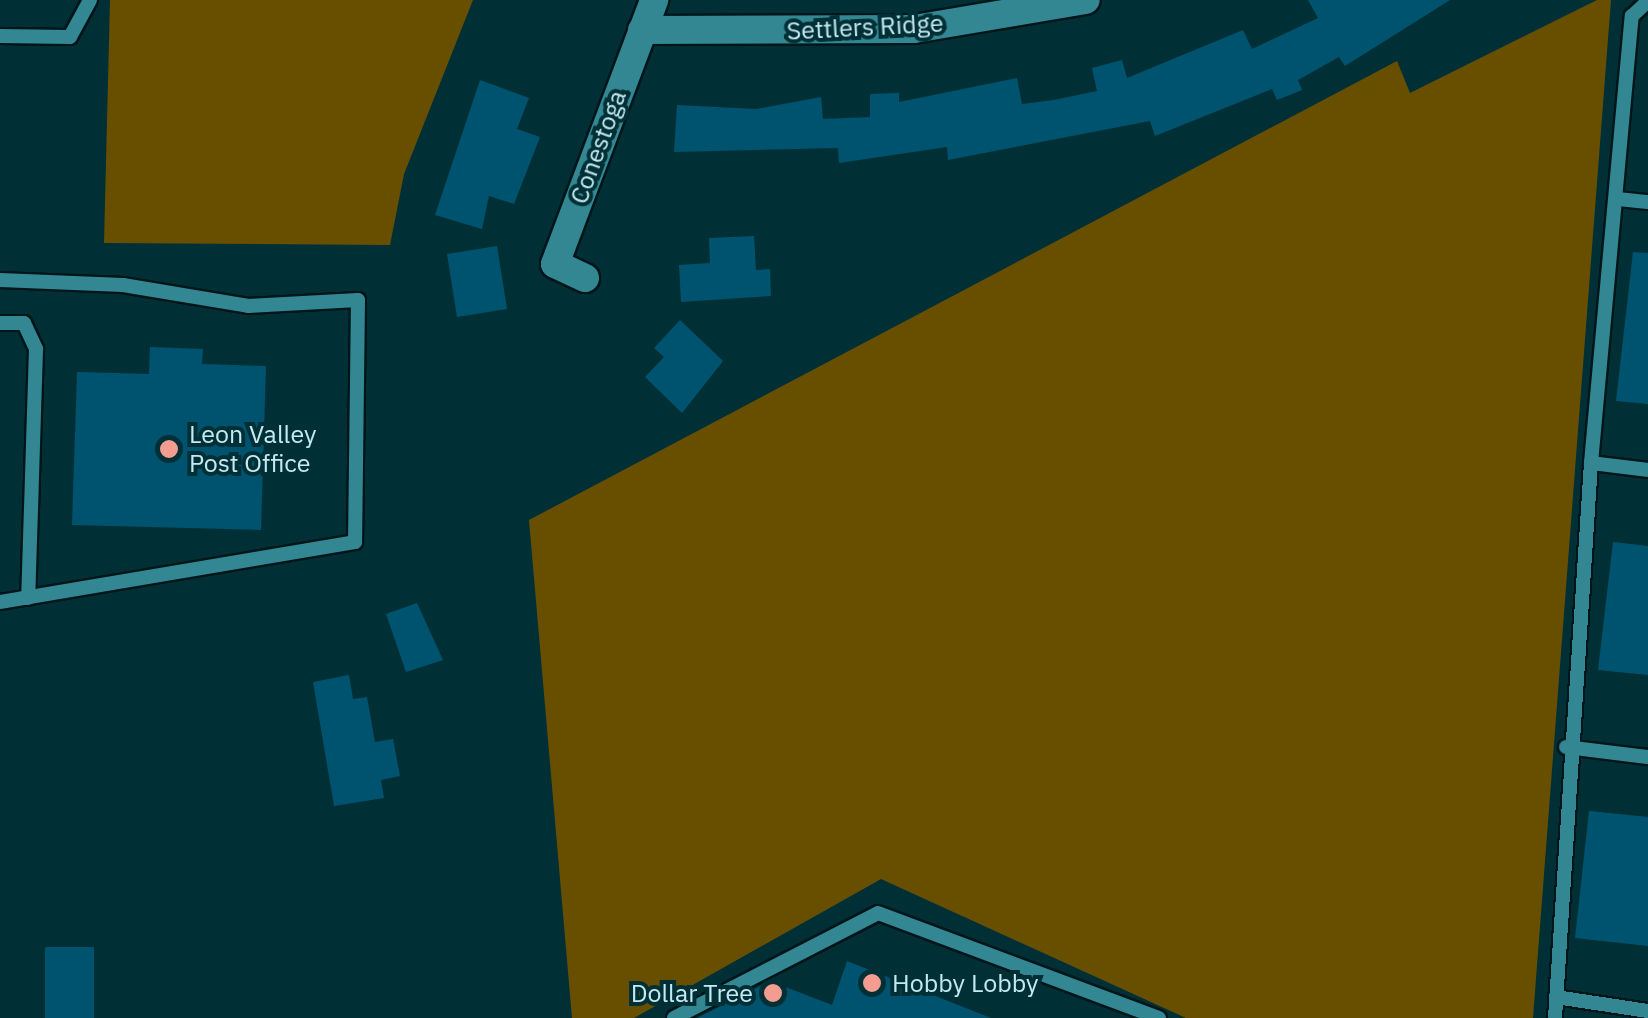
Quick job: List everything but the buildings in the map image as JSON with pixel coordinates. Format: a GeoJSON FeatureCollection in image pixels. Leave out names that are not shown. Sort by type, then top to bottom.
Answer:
{"type":"FeatureCollection","features":[{"type":"Feature","properties":{"kind":"street","name":"Conestoga"},"geometry":{"type":"LineString","coordinates":[[584,278],[555,264],[654,0]]}},
{"type":"Feature","properties":{"kind":"street","name":"Settlers Ridge"},"geometry":{"type":"LineString","coordinates":[[642,30],[914,29],[1086,0]]}},
{"type":"Feature","properties":{"kind":"lane"},"geometry":{"type":"LineString","coordinates":[[0,36],[70,37],[90,0]]}},
{"type":"Feature","properties":{"kind":"lane"},"geometry":{"type":"LineString","coordinates":[[1555,1018],[1566,748],[1591,462],[1632,16],[1648,1]]}},
{"type":"Feature","properties":{"kind":"lane"},"geometry":{"type":"LineString","coordinates":[[1618,199],[1648,202]]}},
{"type":"Feature","properties":{"kind":"lane"},"geometry":{"type":"LineString","coordinates":[[0,280],[123,285],[248,306],[358,300],[355,542],[0,602]]}},
{"type":"Feature","properties":{"kind":"lane"},"geometry":{"type":"LineString","coordinates":[[0,323],[24,324],[36,349],[28,598]]}},
{"type":"Feature","properties":{"kind":"lane"},"geometry":{"type":"LineString","coordinates":[[1591,462],[1648,470]]}},
{"type":"Feature","properties":{"kind":"lane"},"geometry":{"type":"LineString","coordinates":[[1566,748],[1648,757]]}},
{"type":"Feature","properties":{"kind":"lane"},"geometry":{"type":"LineString","coordinates":[[674,1018],[878,913],[1160,1018]]}},
{"type":"Feature","properties":{"kind":"lane"},"geometry":{"type":"LineString","coordinates":[[1556,996],[1648,1011]]}},
{"type":"Feature","properties":{"kind":"shaded area"},"geometry":{"type":"Polygon","coordinates":[[[110,0],[473,0],[404,174],[390,245],[104,243],[110,0]]]}},
{"type":"Feature","properties":{"kind":"shaded area"},"geometry":{"type":"Polygon","coordinates":[[[1597,0],[1611,0],[1533,1018],[1186,1018],[881,879],[634,1018],[572,1018],[529,520],[1397,61],[1410,93],[1597,0]]]}},
{"type":"Feature","properties":{"kind":"place","name":"Leon Valley Post Office"},"geometry":{"type":"Point","coordinates":[169,449]}},
{"type":"Feature","properties":{"kind":"place","name":"Hobby Lobby"},"geometry":{"type":"Point","coordinates":[872,983]}},
{"type":"Feature","properties":{"kind":"place","name":"Dollar Tree"},"geometry":{"type":"Point","coordinates":[773,993]}}]}
